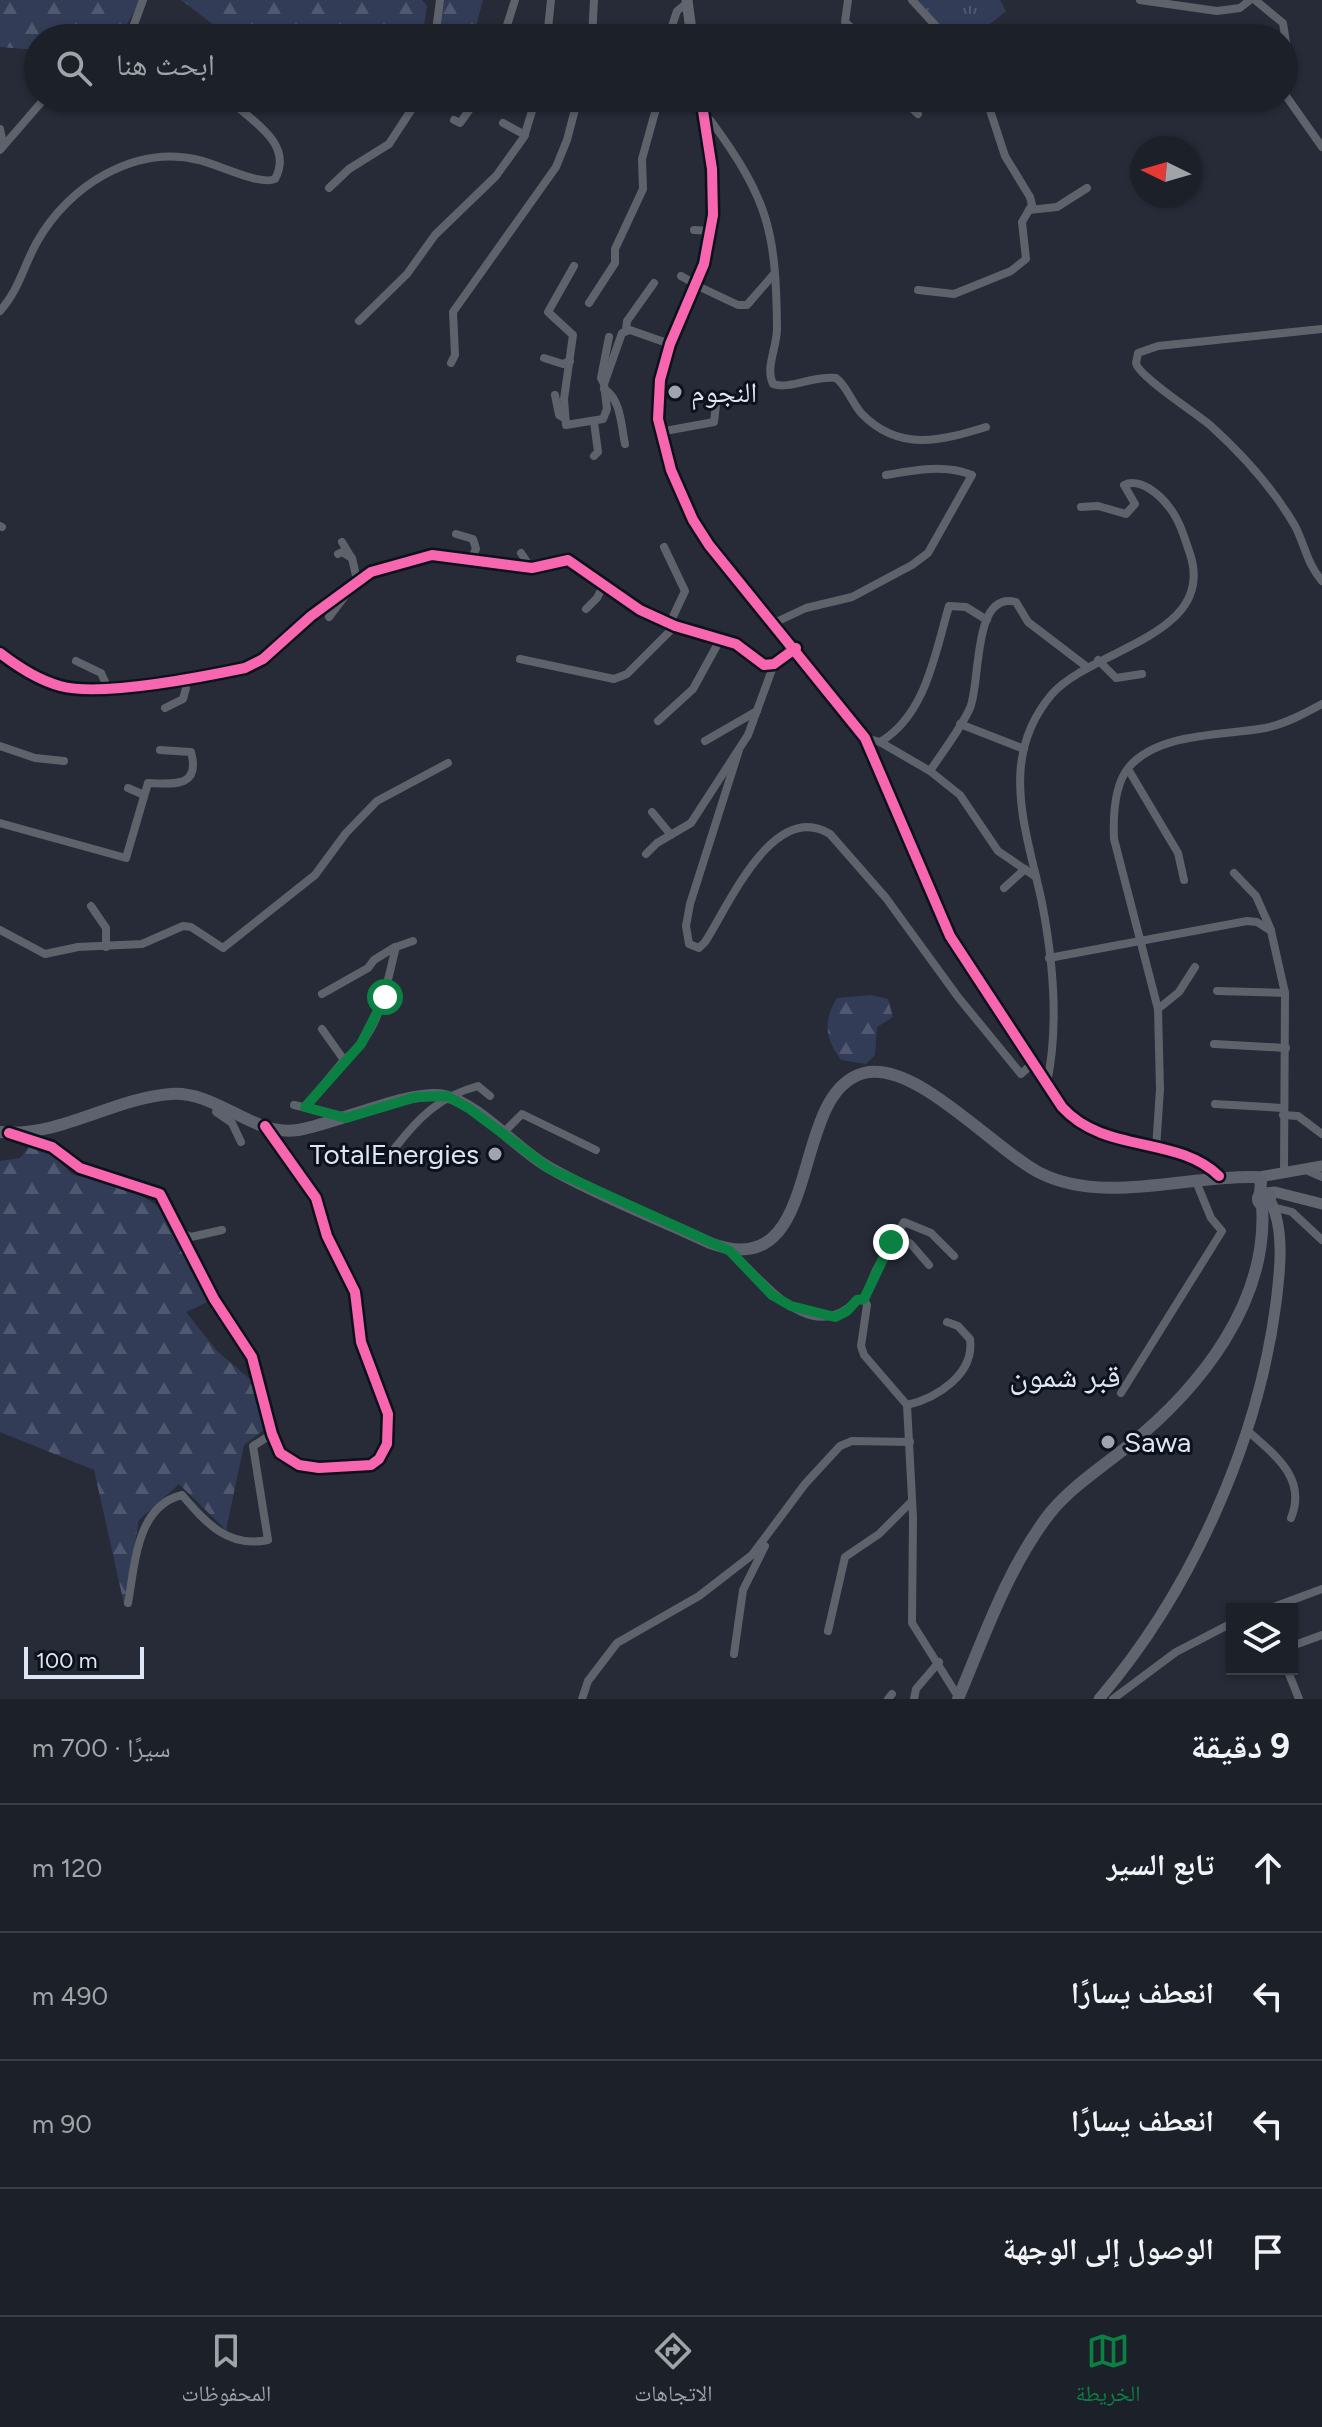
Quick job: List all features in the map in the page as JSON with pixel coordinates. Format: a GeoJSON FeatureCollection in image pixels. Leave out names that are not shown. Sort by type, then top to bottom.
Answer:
{"type":"FeatureCollection","features":[{"type":"Feature","properties":{"kind":"main road"},"geometry":{"type":"LineString","coordinates":[[4,1132],[30,1131],[171,1094],[198,1096],[265,1126],[296,1130],[416,1097],[447,1096],[470,1109],[550,1169],[730,1251],[763,1247],[774,1238],[782,1227],[833,1099],[850,1080],[877,1071],[902,1076],[1012,1156],[1060,1182],[1106,1186],[1219,1176],[1259,1177],[1266,1200],[1261,1257],[1254,1281],[1231,1327],[1176,1403],[1052,1511],[1024,1549],[959,1699]]}},
{"type":"Feature","properties":{"kind":"street"},"geometry":{"type":"LineString","coordinates":[[134,24],[143,0]]}},
{"type":"Feature","properties":{"kind":"street"},"geometry":{"type":"LineString","coordinates":[[437,24],[440,0]]}},
{"type":"Feature","properties":{"kind":"street"},"geometry":{"type":"LineString","coordinates":[[507,24],[515,0]]}},
{"type":"Feature","properties":{"kind":"street"},"geometry":{"type":"LineString","coordinates":[[548,24],[551,0]]}},
{"type":"Feature","properties":{"kind":"street"},"geometry":{"type":"LineString","coordinates":[[593,24],[594,0]]}},
{"type":"Feature","properties":{"kind":"street"},"geometry":{"type":"LineString","coordinates":[[847,24],[848,0]]}},
{"type":"Feature","properties":{"kind":"street"},"geometry":{"type":"LineString","coordinates":[[912,0],[934,24]]}},
{"type":"Feature","properties":{"kind":"street"},"geometry":{"type":"LineString","coordinates":[[1140,0],[1217,11],[1240,8],[1253,0],[1283,24]]}},
{"type":"Feature","properties":{"kind":"street"},"geometry":{"type":"LineString","coordinates":[[673,24],[677,11],[689,1]]}},
{"type":"Feature","properties":{"kind":"street"},"geometry":{"type":"LineString","coordinates":[[689,1],[693,24]]}},
{"type":"Feature","properties":{"kind":"street"},"geometry":{"type":"LineString","coordinates":[[2,146],[32,112]]}},
{"type":"Feature","properties":{"kind":"street"},"geometry":{"type":"LineString","coordinates":[[0,311],[21,283],[39,239],[57,214],[78,193],[131,161],[175,156],[218,164],[263,182],[275,179],[278,167],[273,138],[243,112]]}},
{"type":"Feature","properties":{"kind":"street"},"geometry":{"type":"LineString","coordinates":[[329,188],[349,169],[389,144],[410,112]]}},
{"type":"Feature","properties":{"kind":"street"},"geometry":{"type":"LineString","coordinates":[[454,120],[460,123],[468,112]]}},
{"type":"Feature","properties":{"kind":"street"},"geometry":{"type":"LineString","coordinates":[[359,321],[407,274],[435,235],[482,193],[525,135],[532,112]]}},
{"type":"Feature","properties":{"kind":"street"},"geometry":{"type":"LineString","coordinates":[[451,363],[455,355],[453,312],[556,167],[574,112]]}},
{"type":"Feature","properties":{"kind":"street"},"geometry":{"type":"LineString","coordinates":[[589,303],[615,263],[615,249],[643,189],[642,159],[655,112]]}},
{"type":"Feature","properties":{"kind":"street"},"geometry":{"type":"LineString","coordinates":[[705,112],[714,186],[711,231],[699,286],[670,344],[660,380],[658,405],[660,432],[671,470],[693,520],[709,545],[796,648],[865,738],[950,936],[1062,1107],[1085,1127],[1104,1136],[1200,1160],[1219,1176]]}},
{"type":"Feature","properties":{"kind":"street"},"geometry":{"type":"LineString","coordinates":[[708,112],[764,208],[774,247],[777,333],[769,375],[776,386],[785,387],[809,378],[836,378],[861,413],[887,433],[905,440],[938,440],[986,427]]}},
{"type":"Feature","properties":{"kind":"street"},"geometry":{"type":"LineString","coordinates":[[918,290],[954,294],[1020,265],[1028,251],[1022,222],[1030,197],[1005,156],[991,112]]}},
{"type":"Feature","properties":{"kind":"street"},"geometry":{"type":"LineString","coordinates":[[1297,112],[1322,147]]}},
{"type":"Feature","properties":{"kind":"street"},"geometry":{"type":"LineString","coordinates":[[671,470],[665,431],[664,393],[668,369],[714,248],[719,201],[711,121]]}},
{"type":"Feature","properties":{"kind":"street"},"geometry":{"type":"LineString","coordinates":[[503,123],[525,135]]}},
{"type":"Feature","properties":{"kind":"street"},"geometry":{"type":"LineString","coordinates":[[0,129],[2,146]]}},
{"type":"Feature","properties":{"kind":"street"},"geometry":{"type":"LineString","coordinates":[[1028,210],[1057,207],[1087,188]]}},
{"type":"Feature","properties":{"kind":"street"},"geometry":{"type":"LineString","coordinates":[[694,230],[711,231]]}},
{"type":"Feature","properties":{"kind":"street"},"geometry":{"type":"LineString","coordinates":[[565,419],[573,335],[548,312],[574,266]]}},
{"type":"Feature","properties":{"kind":"street"},"geometry":{"type":"LineString","coordinates":[[681,276],[742,306],[752,302],[774,274]]}},
{"type":"Feature","properties":{"kind":"street"},"geometry":{"type":"LineString","coordinates":[[555,395],[559,415],[569,427],[594,422],[605,416],[604,386],[615,343],[654,283]]}},
{"type":"Feature","properties":{"kind":"street"},"geometry":{"type":"LineString","coordinates":[[1322,329],[1158,346],[1138,353],[1136,363],[1142,375],[1206,422],[1262,479],[1296,528],[1312,569],[1322,581]]}},
{"type":"Feature","properties":{"kind":"street"},"geometry":{"type":"LineString","coordinates":[[626,330],[670,344]]}},
{"type":"Feature","properties":{"kind":"street"},"geometry":{"type":"LineString","coordinates":[[609,337],[601,378],[617,402],[625,444]]}},
{"type":"Feature","properties":{"kind":"street"},"geometry":{"type":"LineString","coordinates":[[544,358],[563,364],[570,361]]}},
{"type":"Feature","properties":{"kind":"street"},"geometry":{"type":"LineString","coordinates":[[665,431],[714,422],[718,417],[716,405]]}},
{"type":"Feature","properties":{"kind":"street"},"geometry":{"type":"LineString","coordinates":[[594,422],[598,452],[594,456]]}},
{"type":"Feature","properties":{"kind":"street"},"geometry":{"type":"LineString","coordinates":[[774,623],[814,605],[852,597],[912,565],[928,553],[972,475],[957,469],[920,469],[886,475]]}},
{"type":"Feature","properties":{"kind":"street"},"geometry":{"type":"LineString","coordinates":[[1047,1083],[1053,1023],[1049,958],[1022,798],[1024,749],[1032,723],[1053,693],[1098,660],[1150,637],[1181,611],[1191,596],[1193,569],[1172,509],[1154,491],[1137,482],[1124,485],[1135,504],[1126,514],[1098,506],[1081,507]]}},
{"type":"Feature","properties":{"kind":"street"},"geometry":{"type":"LineString","coordinates":[[456,534],[473,539],[476,549],[472,557]]}},
{"type":"Feature","properties":{"kind":"street"},"geometry":{"type":"LineString","coordinates":[[329,617],[357,580],[352,558],[342,542]]}},
{"type":"Feature","properties":{"kind":"street"},"geometry":{"type":"LineString","coordinates":[[520,659],[614,679],[627,674],[673,625],[685,591],[664,547]]}},
{"type":"Feature","properties":{"kind":"street"},"geometry":{"type":"LineString","coordinates":[[338,554],[342,552],[352,558]]}},
{"type":"Feature","properties":{"kind":"street"},"geometry":{"type":"LineString","coordinates":[[521,553],[527,562],[523,567]]}},
{"type":"Feature","properties":{"kind":"street"},"geometry":{"type":"LineString","coordinates":[[0,653],[32,674],[58,686],[107,686],[254,666],[357,580],[371,572],[427,555],[472,557],[532,568],[568,560],[630,604],[673,625],[721,638],[746,649],[759,663],[774,664]]}},
{"type":"Feature","properties":{"kind":"street"},"geometry":{"type":"LineString","coordinates":[[586,609],[597,598],[604,584]]}},
{"type":"Feature","properties":{"kind":"street"},"geometry":{"type":"LineString","coordinates":[[930,771],[973,698],[987,620],[996,604],[1001,601],[1016,602],[1028,622],[1087,667]]}},
{"type":"Feature","properties":{"kind":"street"},"geometry":{"type":"LineString","coordinates":[[880,742],[901,726],[916,706],[949,606],[966,607],[987,620]]}},
{"type":"Feature","properties":{"kind":"street"},"geometry":{"type":"LineString","coordinates":[[658,721],[693,689],[721,638]]}},
{"type":"Feature","properties":{"kind":"street"},"geometry":{"type":"LineString","coordinates":[[796,648],[774,664],[739,750],[690,904],[686,926],[689,944],[699,948],[705,942],[745,874],[768,844],[806,827],[820,827],[830,834],[886,898],[958,997],[1021,1074],[1033,1063]]}},
{"type":"Feature","properties":{"kind":"street"},"geometry":{"type":"LineString","coordinates":[[1098,660],[1116,678],[1142,674]]}},
{"type":"Feature","properties":{"kind":"street"},"geometry":{"type":"LineString","coordinates":[[76,661],[101,673],[107,686]]}},
{"type":"Feature","properties":{"kind":"street"},"geometry":{"type":"LineString","coordinates":[[165,708],[183,699],[186,688],[182,677]]}},
{"type":"Feature","properties":{"kind":"street"},"geometry":{"type":"LineString","coordinates":[[1156,1149],[1160,1089],[1158,1009],[1114,839],[1114,812],[1128,769],[1142,757],[1168,744],[1264,728],[1322,704]]}},
{"type":"Feature","properties":{"kind":"street"},"geometry":{"type":"LineString","coordinates":[[705,741],[757,710]]}},
{"type":"Feature","properties":{"kind":"street"},"geometry":{"type":"LineString","coordinates":[[1309,711],[1322,710]]}},
{"type":"Feature","properties":{"kind":"street"},"geometry":{"type":"LineString","coordinates":[[960,724],[1024,749]]}},
{"type":"Feature","properties":{"kind":"street"},"geometry":{"type":"LineString","coordinates":[[865,738],[880,742],[930,771],[960,795],[1004,857],[1037,878]]}},
{"type":"Feature","properties":{"kind":"street"},"geometry":{"type":"LineString","coordinates":[[0,746],[35,758],[64,761]]}},
{"type":"Feature","properties":{"kind":"street"},"geometry":{"type":"LineString","coordinates":[[0,823],[23,832],[77,841],[122,859],[129,853],[148,783],[175,786],[192,771],[191,752],[160,750]]}},
{"type":"Feature","properties":{"kind":"street"},"geometry":{"type":"LineString","coordinates":[[646,854],[691,823],[708,792],[739,750]]}},
{"type":"Feature","properties":{"kind":"street"},"geometry":{"type":"LineString","coordinates":[[0,930],[45,954],[78,947],[142,944],[183,926],[191,927],[215,945],[227,946],[315,875],[346,833],[377,801],[448,763]]}},
{"type":"Feature","properties":{"kind":"street"},"geometry":{"type":"LineString","coordinates":[[1128,769],[1178,853],[1184,880]]}},
{"type":"Feature","properties":{"kind":"street"},"geometry":{"type":"LineString","coordinates":[[128,788],[144,795]]}},
{"type":"Feature","properties":{"kind":"street"},"geometry":{"type":"LineString","coordinates":[[652,812],[671,835]]}},
{"type":"Feature","properties":{"kind":"street"},"geometry":{"type":"LineString","coordinates":[[1004,888],[1025,869]]}},
{"type":"Feature","properties":{"kind":"street"},"geometry":{"type":"LineString","coordinates":[[1234,873],[1256,896],[1271,931],[1285,993],[1284,1172]]}},
{"type":"Feature","properties":{"kind":"street"},"geometry":{"type":"LineString","coordinates":[[91,906],[106,928],[106,947]]}},
{"type":"Feature","properties":{"kind":"street"},"geometry":{"type":"LineString","coordinates":[[1049,958],[1247,921],[1257,922],[1271,931]]}},
{"type":"Feature","properties":{"kind":"street"},"geometry":{"type":"LineString","coordinates":[[322,994],[396,947],[413,941]]}},
{"type":"Feature","properties":{"kind":"street"},"geometry":{"type":"LineString","coordinates":[[305,1107],[344,1060],[356,1051],[372,1027],[385,997],[396,947]]}},
{"type":"Feature","properties":{"kind":"street"},"geometry":{"type":"LineString","coordinates":[[370,965],[381,974],[388,975]]}},
{"type":"Feature","properties":{"kind":"street"},"geometry":{"type":"LineString","coordinates":[[1158,1009],[1179,992],[1195,967]]}},
{"type":"Feature","properties":{"kind":"street"},"geometry":{"type":"LineString","coordinates":[[1217,991],[1285,993]]}},
{"type":"Feature","properties":{"kind":"street"},"geometry":{"type":"LineString","coordinates":[[322,1029],[344,1060]]}},
{"type":"Feature","properties":{"kind":"street"},"geometry":{"type":"LineString","coordinates":[[1214,1044],[1286,1048]]}},
{"type":"Feature","properties":{"kind":"street"},"geometry":{"type":"LineString","coordinates":[[395,1148],[421,1116],[447,1096],[478,1086],[490,1096]]}},
{"type":"Feature","properties":{"kind":"street"},"geometry":{"type":"LineString","coordinates":[[218,1103],[216,1112],[232,1123],[241,1142]]}},
{"type":"Feature","properties":{"kind":"street"},"geometry":{"type":"LineString","coordinates":[[1215,1104],[1283,1111],[1298,1116],[1322,1134]]}},
{"type":"Feature","properties":{"kind":"street"},"geometry":{"type":"LineString","coordinates":[[294,1105],[346,1118]]}},
{"type":"Feature","properties":{"kind":"street"},"geometry":{"type":"LineString","coordinates":[[502,1134],[528,1105]]}},
{"type":"Feature","properties":{"kind":"street"},"geometry":{"type":"LineString","coordinates":[[522,1114],[596,1150]]}},
{"type":"Feature","properties":{"kind":"street"},"geometry":{"type":"LineString","coordinates":[[4,1132],[52,1147],[80,1168],[160,1194],[184,1234],[193,1260],[255,1364],[272,1434],[280,1453],[299,1465],[371,1465],[384,1451],[388,1414],[361,1342],[355,1292],[327,1236],[316,1198],[265,1126]]}},
{"type":"Feature","properties":{"kind":"street"},"geometry":{"type":"LineString","coordinates":[[1259,1177],[1322,1166]]}},
{"type":"Feature","properties":{"kind":"street"},"geometry":{"type":"LineString","coordinates":[[1303,1169],[1322,1177]]}},
{"type":"Feature","properties":{"kind":"street"},"geometry":{"type":"LineString","coordinates":[[1121,1393],[1222,1231],[1211,1218],[1195,1179]]}},
{"type":"Feature","properties":{"kind":"street"},"geometry":{"type":"LineString","coordinates":[[1266,1200],[1275,1192],[1322,1204]]}},
{"type":"Feature","properties":{"kind":"street"},"geometry":{"type":"LineString","coordinates":[[1266,1200],[1292,1212],[1322,1240]]}},
{"type":"Feature","properties":{"kind":"street"},"geometry":{"type":"LineString","coordinates":[[1099,1699],[1165,1611],[1249,1432],[1265,1373],[1279,1277],[1266,1200]]}},
{"type":"Feature","properties":{"kind":"street"},"geometry":{"type":"LineString","coordinates":[[864,1299],[904,1222],[931,1233],[954,1256]]}},
{"type":"Feature","properties":{"kind":"street"},"geometry":{"type":"LineString","coordinates":[[184,1234],[191,1237],[222,1230]]}},
{"type":"Feature","properties":{"kind":"street"},"geometry":{"type":"LineString","coordinates":[[891,1242],[910,1243],[929,1265]]}},
{"type":"Feature","properties":{"kind":"street"},"geometry":{"type":"LineString","coordinates":[[730,1251],[772,1295],[806,1312],[835,1317],[847,1311],[857,1300],[864,1299]]}},
{"type":"Feature","properties":{"kind":"street"},"geometry":{"type":"LineString","coordinates":[[864,1299],[867,1305],[861,1346],[864,1355],[907,1405],[912,1501],[910,1611],[915,1631],[939,1662],[959,1699]]}},
{"type":"Feature","properties":{"kind":"street"},"geometry":{"type":"LineString","coordinates":[[907,1405],[936,1394],[962,1372],[969,1361],[970,1339],[958,1326],[947,1322]]}},
{"type":"Feature","properties":{"kind":"street"},"geometry":{"type":"LineString","coordinates":[[1249,1432],[1284,1465],[1293,1478],[1297,1493],[1291,1518]]}},
{"type":"Feature","properties":{"kind":"street"},"geometry":{"type":"LineString","coordinates":[[128,1603],[141,1532],[173,1497],[182,1495],[231,1540],[250,1544],[268,1540],[253,1446],[272,1434]]}},
{"type":"Feature","properties":{"kind":"street"},"geometry":{"type":"LineString","coordinates":[[582,1699],[588,1681],[617,1643],[717,1584],[752,1555],[824,1461],[840,1446],[862,1441],[910,1442]]}},
{"type":"Feature","properties":{"kind":"street"},"geometry":{"type":"LineString","coordinates":[[828,1631],[845,1557],[879,1534],[912,1501]]}},
{"type":"Feature","properties":{"kind":"street"},"geometry":{"type":"LineString","coordinates":[[734,1654],[743,1590],[777,1524]]}},
{"type":"Feature","properties":{"kind":"street"},"geometry":{"type":"LineString","coordinates":[[1284,1603],[1322,1589]]}},
{"type":"Feature","properties":{"kind":"street"},"geometry":{"type":"LineString","coordinates":[[1113,1699],[1176,1652],[1226,1626]]}},
{"type":"Feature","properties":{"kind":"street"},"geometry":{"type":"LineString","coordinates":[[1298,1644],[1322,1635]]}},
{"type":"Feature","properties":{"kind":"street"},"geometry":{"type":"LineString","coordinates":[[914,1699],[916,1689],[939,1662]]}},
{"type":"Feature","properties":{"kind":"street"},"geometry":{"type":"LineString","coordinates":[[1289,1675],[1299,1699]]}},
{"type":"Feature","properties":{"kind":"green space"},"geometry":{"type":"Polygon","coordinates":[[[0,0],[141,0],[127,24],[24,24],[24,49],[0,47],[0,0]]]}},
{"type":"Feature","properties":{"kind":"green space"},"geometry":{"type":"Polygon","coordinates":[[[181,0],[422,0],[427,6],[424,24],[213,24],[181,0]]]}},
{"type":"Feature","properties":{"kind":"green space"},"geometry":{"type":"Polygon","coordinates":[[[436,0],[483,0],[477,24],[435,24],[436,0]]]}},
{"type":"Feature","properties":{"kind":"green space"},"geometry":{"type":"Polygon","coordinates":[[[916,0],[1000,0],[1006,11],[990,24],[939,24],[916,0]]]}},
{"type":"Feature","properties":{"kind":"green space"},"geometry":{"type":"Polygon","coordinates":[[[871,995],[888,999],[893,1017],[877,1027],[875,1055],[866,1064],[841,1060],[829,1037],[828,1022],[832,1006],[837,998],[871,995]]]}},
{"type":"Feature","properties":{"kind":"green space"},"geometry":{"type":"Polygon","coordinates":[[[29,1147],[52,1154],[72,1174],[129,1189],[162,1208],[212,1300],[186,1312],[217,1351],[251,1380],[268,1427],[244,1445],[226,1530],[179,1484],[139,1520],[124,1604],[94,1470],[0,1432],[0,1161],[20,1158],[29,1147]]]}},
{"type":"Feature","properties":{"kind":"cycle path"},"geometry":{"type":"LineString","coordinates":[[703,112],[712,169],[713,215],[704,264],[670,344],[660,380],[658,419],[671,470],[693,520],[709,545],[865,738],[950,936],[1062,1107],[1079,1122],[1098,1132],[1183,1155],[1202,1163],[1219,1176]]}},
{"type":"Feature","properties":{"kind":"cycle path"},"geometry":{"type":"LineString","coordinates":[[0,653],[44,680],[78,689],[125,688],[245,668],[263,659],[311,616],[371,572],[432,555],[532,568],[568,560],[640,610],[675,626],[736,644],[764,665],[774,664],[796,648]]}},
{"type":"Feature","properties":{"kind":"cycle path"},"geometry":{"type":"LineString","coordinates":[[9,1133],[52,1147],[80,1168],[160,1194],[214,1299],[252,1357],[280,1453],[299,1465],[319,1468],[371,1465],[379,1459],[387,1444],[388,1414],[361,1342],[355,1292],[327,1236],[316,1198],[265,1126]]}},
{"type":"Feature","properties":{"kind":"place","name":"النجوم"},"geometry":{"type":"Point","coordinates":[675,392]}},
{"type":"Feature","properties":{"kind":"place","name":"TotalEnergies"},"geometry":{"type":"Point","coordinates":[495,1154]}},
{"type":"Feature","properties":{"kind":"place","name":"Sawa"},"geometry":{"type":"Point","coordinates":[1108,1442]}},
{"type":"Feature","properties":{"kind":"district","name":"قبر شمون"},"geometry":{"type":"Point","coordinates":[1065,1376]}},
{"type":"Feature","properties":{"kind":"route"},"geometry":{"type":"LineString","coordinates":[[385,997],[372,1027],[356,1051],[344,1060],[305,1107],[346,1118],[416,1097],[447,1096],[470,1109],[550,1169],[730,1251],[780,1301],[825,1317],[835,1317],[847,1311],[857,1300],[864,1299],[891,1242]]}}]}
